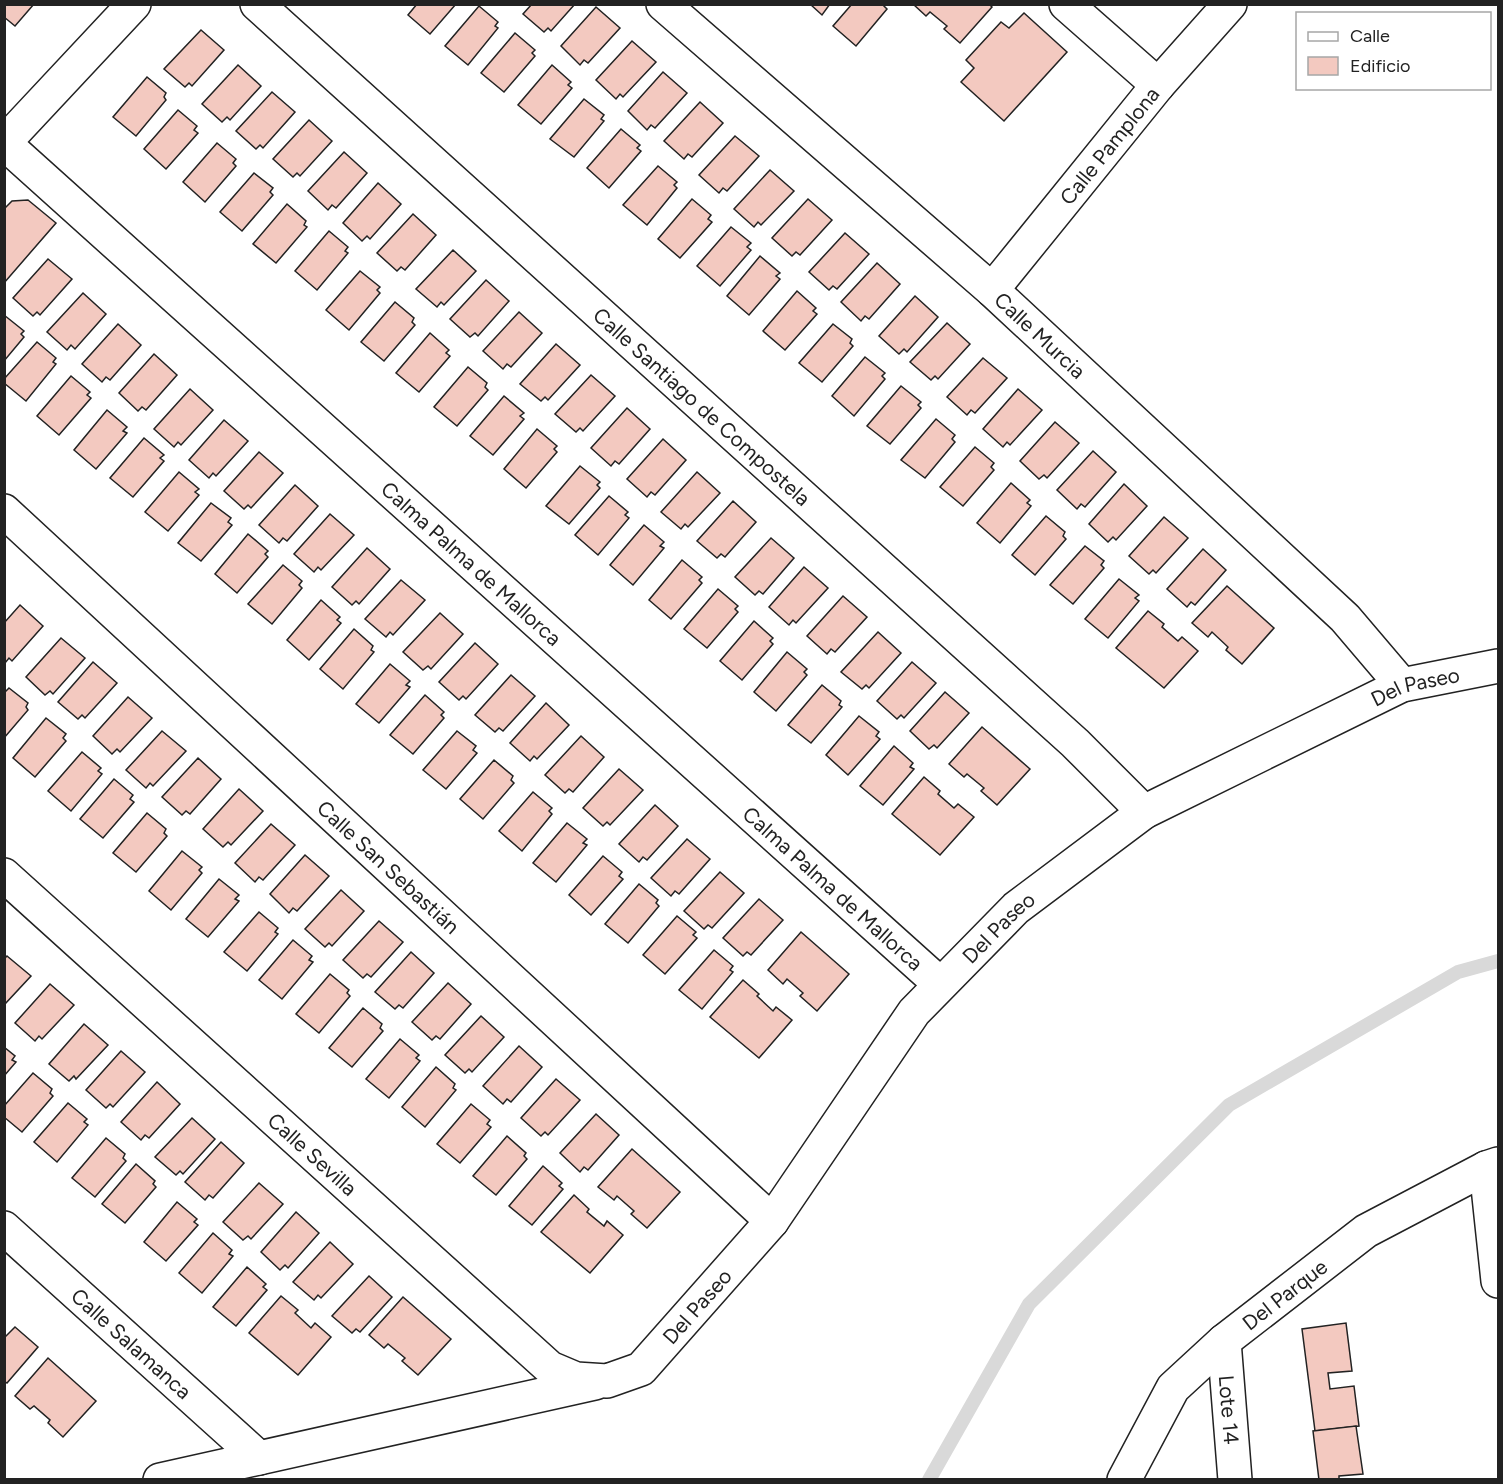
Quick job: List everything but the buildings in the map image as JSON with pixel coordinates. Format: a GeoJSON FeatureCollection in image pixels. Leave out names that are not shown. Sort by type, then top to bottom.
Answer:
{"type":"FeatureCollection","features":[{"type":"Feature","properties":{"kind":"street"},"geometry":{"type":"LineString","coordinates":[[4,143],[134,4]]}},
{"type":"Feature","properties":{"kind":"street","name":"Calle Santiago de Compostela"},"geometry":{"type":"LineString","coordinates":[[257,4],[1075,743],[1144,812]]}},
{"type":"Feature","properties":{"kind":"street","name":"Calle Murcia"},"geometry":{"type":"LineString","coordinates":[[663,4],[992,290],[1345,618],[1402,685]]}},
{"type":"Feature","properties":{"kind":"street"},"geometry":{"type":"LineString","coordinates":[[1066,4],[1158,85]]}},
{"type":"Feature","properties":{"kind":"street","name":"Calle Pamplona"},"geometry":{"type":"LineString","coordinates":[[992,290],[1158,85],[1230,4]]}},
{"type":"Feature","properties":{"kind":"street","name":"Calma Palma de Mallorca"},"geometry":{"type":"LineString","coordinates":[[4,143],[940,984]]}},
{"type":"Feature","properties":{"kind":"street","name":"Calle San Sebastián"},"geometry":{"type":"LineString","coordinates":[[4,511],[772,1221]]}},
{"type":"Feature","properties":{"kind":"street","name":"Del Paseo"},"geometry":{"type":"LineString","coordinates":[[640,1369],[772,1221],[914,1012],[1016,908],[1144,812],[1402,685],[1498,666]]}},
{"type":"Feature","properties":{"kind":"street","name":"Calle Sevilla"},"geometry":{"type":"LineString","coordinates":[[4,875],[550,1368],[576,1379],[607,1381],[640,1369]]}},
{"type":"Feature","properties":{"kind":"street"},"geometry":{"type":"LineString","coordinates":[[1492,1166],[1498,1281]]}},
{"type":"Feature","properties":{"kind":"street","name":"Del Parque"},"geometry":{"type":"LineString","coordinates":[[1124,1479],[1173,1388],[1224,1341],[1366,1231],[1492,1166]]}},
{"type":"Feature","properties":{"kind":"street","name":"Calle Salamanca"},"geometry":{"type":"LineString","coordinates":[[4,1228],[259,1458]]}},
{"type":"Feature","properties":{"kind":"street","name":"Lote 14"},"geometry":{"type":"LineString","coordinates":[[1224,1341],[1235,1479]]}},
{"type":"Feature","properties":{"kind":"street"},"geometry":{"type":"LineString","coordinates":[[160,1479],[607,1381]]}},
{"type":"Feature","properties":{"kind":"waterway"},"geometry":{"type":"LineString","coordinates":[[929,1480],[1029,1304],[1229,1105],[1458,972],[1498,961]]}}]}
